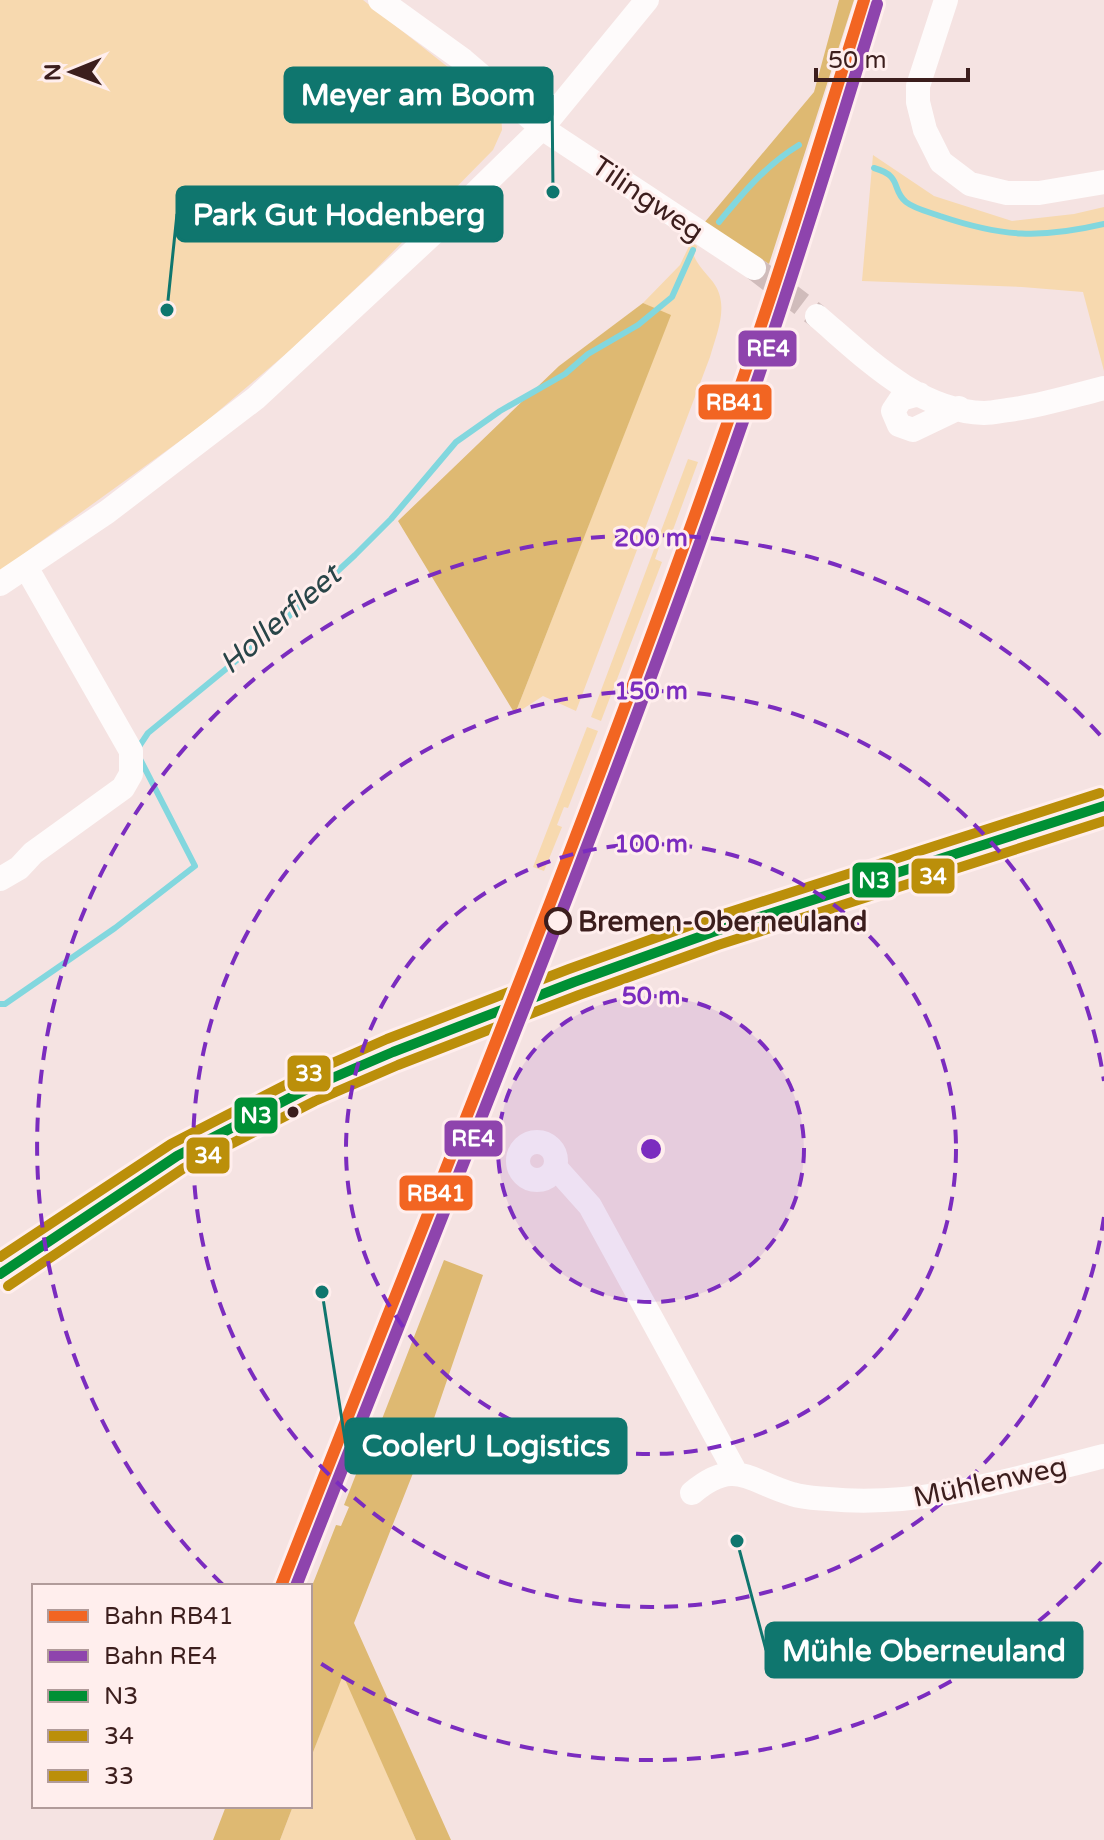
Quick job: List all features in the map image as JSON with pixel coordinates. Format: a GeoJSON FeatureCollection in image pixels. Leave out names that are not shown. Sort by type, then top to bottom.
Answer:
{"type":"FeatureCollection","features":[{"type":"Feature","properties":{"kind":"street","name":"Tilingweg"},"geometry":{"type":"LineString","coordinates":[[380,0],[463,60],[542,128],[754,268]]}},
{"type":"Feature","properties":{"kind":"street"},"geometry":{"type":"LineString","coordinates":[[0,584],[107,512],[256,398],[542,128],[647,0]]}},
{"type":"Feature","properties":{"kind":"street"},"geometry":{"type":"LineString","coordinates":[[946,0],[918,86],[918,102],[925,130],[941,162],[970,184],[1007,193],[1039,193],[1104,182]]}},
{"type":"Feature","properties":{"kind":"street"},"geometry":{"type":"LineString","coordinates":[[817,316],[901,384],[939,404],[984,413],[1034,407],[1104,388]]}},
{"type":"Feature","properties":{"kind":"street"},"geometry":{"type":"LineString","coordinates":[[919,394],[901,399],[893,411],[899,425],[913,430],[959,408]]}},
{"type":"Feature","properties":{"kind":"street"},"geometry":{"type":"LineString","coordinates":[[0,879],[19,868],[33,853],[123,788],[131,774],[131,751],[26,567]]}},
{"type":"Feature","properties":{"kind":"street"},"geometry":{"type":"LineString","coordinates":[[574,982],[768,914],[1104,806]]}},
{"type":"Feature","properties":{"kind":"street"},"geometry":{"type":"LineString","coordinates":[[0,1274],[177,1156],[309,1088],[465,1025]]}},
{"type":"Feature","properties":{"kind":"street"},"geometry":{"type":"LineString","coordinates":[[556,1168],[590,1206],[736,1473],[706,1481],[692,1493]]}},
{"type":"Feature","properties":{"kind":"street","name":"Mühlenweg"},"geometry":{"type":"LineString","coordinates":[[736,1473],[802,1497],[881,1500],[923,1498],[982,1487],[1104,1456]]}},
{"type":"Feature","properties":{"kind":"shaded area"},"geometry":{"type":"Polygon","coordinates":[[[0,0],[363,0],[501,109],[502,130],[493,150],[294,347],[202,425],[0,571],[0,0]]]}},
{"type":"Feature","properties":{"kind":"shaded area"},"geometry":{"type":"Polygon","coordinates":[[[839,0],[854,0],[769,264],[704,223],[814,92],[839,0]]]}},
{"type":"Feature","properties":{"kind":"shaded area"},"geometry":{"type":"Polygon","coordinates":[[[873,155],[934,196],[1012,221],[1074,214],[1104,207],[1104,371],[1083,292],[862,281],[873,155]]]}},
{"type":"Feature","properties":{"kind":"shaded area"},"geometry":{"type":"Polygon","coordinates":[[[691,242],[697,246],[696,260],[713,282],[721,300],[719,328],[710,357],[576,711],[543,696],[515,714],[670,316],[643,303],[680,265],[691,242]]]}},
{"type":"Feature","properties":{"kind":"shaded area"},"geometry":{"type":"Polygon","coordinates":[[[643,303],[671,315],[515,714],[398,521],[559,366],[643,303]]]}},
{"type":"Feature","properties":{"kind":"shaded area"},"geometry":{"type":"Polygon","coordinates":[[[688,459],[698,462],[670,538],[663,536],[655,559],[662,562],[601,721],[591,717],[688,459]]]}},
{"type":"Feature","properties":{"kind":"shaded area"},"geometry":{"type":"Polygon","coordinates":[[[587,727],[598,731],[568,808],[564,807],[557,825],[562,827],[544,871],[533,867],[587,727]]]}},
{"type":"Feature","properties":{"kind":"shaded area"},"geometry":{"type":"Polygon","coordinates":[[[444,1260],[483,1275],[430,1430],[354,1623],[451,1840],[416,1840],[343,1675],[312,1755],[312,1586],[336,1525],[341,1526],[349,1507],[344,1505],[378,1418],[382,1419],[444,1260]]]}},
{"type":"Feature","properties":{"kind":"shaded area"},"geometry":{"type":"Polygon","coordinates":[[[343,1673],[416,1840],[280,1840],[292,1808],[312,1808],[312,1755],[343,1673]]]}},
{"type":"Feature","properties":{"kind":"shaded area"},"geometry":{"type":"Polygon","coordinates":[[[225,1808],[292,1808],[280,1840],[213,1840],[225,1808]]]}},
{"type":"Feature","properties":{"kind":"waterway","name":"Hollerfleet"},"geometry":{"type":"LineString","coordinates":[[719,222],[746,190],[799,145]]}},
{"type":"Feature","properties":{"kind":"waterway","name":"Hollerfleet"},"geometry":{"type":"LineString","coordinates":[[874,168],[889,175],[910,204],[962,223],[1021,234],[1060,232],[1104,224]]}},
{"type":"Feature","properties":{"kind":"waterway","name":"Hollerfleet"},"geometry":{"type":"LineString","coordinates":[[138,748],[148,733],[276,628],[355,555],[391,519],[456,442],[500,411],[565,374],[588,354],[638,325],[672,297],[693,250]]}},
{"type":"Feature","properties":{"kind":"waterway","name":"Hollerfleet"},"geometry":{"type":"LineString","coordinates":[[0,1004],[5,1004],[115,928],[195,866],[140,759]]}},
{"type":"Feature","properties":{"kind":"tunnel"},"geometry":{"type":"LineString","coordinates":[[754,268],[817,316]]}},
{"type":"Feature","properties":{"kind":"tunnel"},"geometry":{"type":"LineString","coordinates":[[465,1025],[574,982]]}},
{"type":"Feature","properties":{"kind":"rail line","name":"RB41"},"geometry":{"type":"LineString","coordinates":[[282,1584],[627,702],[751,354],[864,0]]}},
{"type":"Feature","properties":{"kind":"rail line","name":"RE4"},"geometry":{"type":"LineString","coordinates":[[297,1584],[641,704],[782,307],[877,4]]}},
{"type":"Feature","properties":{"kind":"transit line","name":"33"},"geometry":{"type":"LineString","coordinates":[[0,1257],[171,1144],[303,1076],[387,1039],[708,919],[1100,793]]}},
{"type":"Feature","properties":{"kind":"transit line","name":"N3"},"geometry":{"type":"LineString","coordinates":[[0,1274],[177,1156],[309,1088],[393,1052],[713,932],[1104,806]]}},
{"type":"Feature","properties":{"kind":"transit line","name":"34"},"geometry":{"type":"LineString","coordinates":[[8,1286],[184,1168],[315,1101],[398,1065],[718,945],[1104,821]]}},
{"type":"Feature","properties":{"kind":"place","name":"Meyer am Boom"},"geometry":{"type":"Point","coordinates":[553,192]}},
{"type":"Feature","properties":{"kind":"place","name":"Park Gut Hodenberg"},"geometry":{"type":"Point","coordinates":[167,310]}},
{"type":"Feature","properties":{"kind":"place","name":"Bremen-Oberneuland"},"geometry":{"type":"Point","coordinates":[558,921]}},
{"type":"Feature","properties":{"kind":"place","name":"CoolerU Logistics"},"geometry":{"type":"Point","coordinates":[322,1292]}},
{"type":"Feature","properties":{"kind":"place","name":"Mühle Oberneuland"},"geometry":{"type":"Point","coordinates":[737,1541]}}]}
